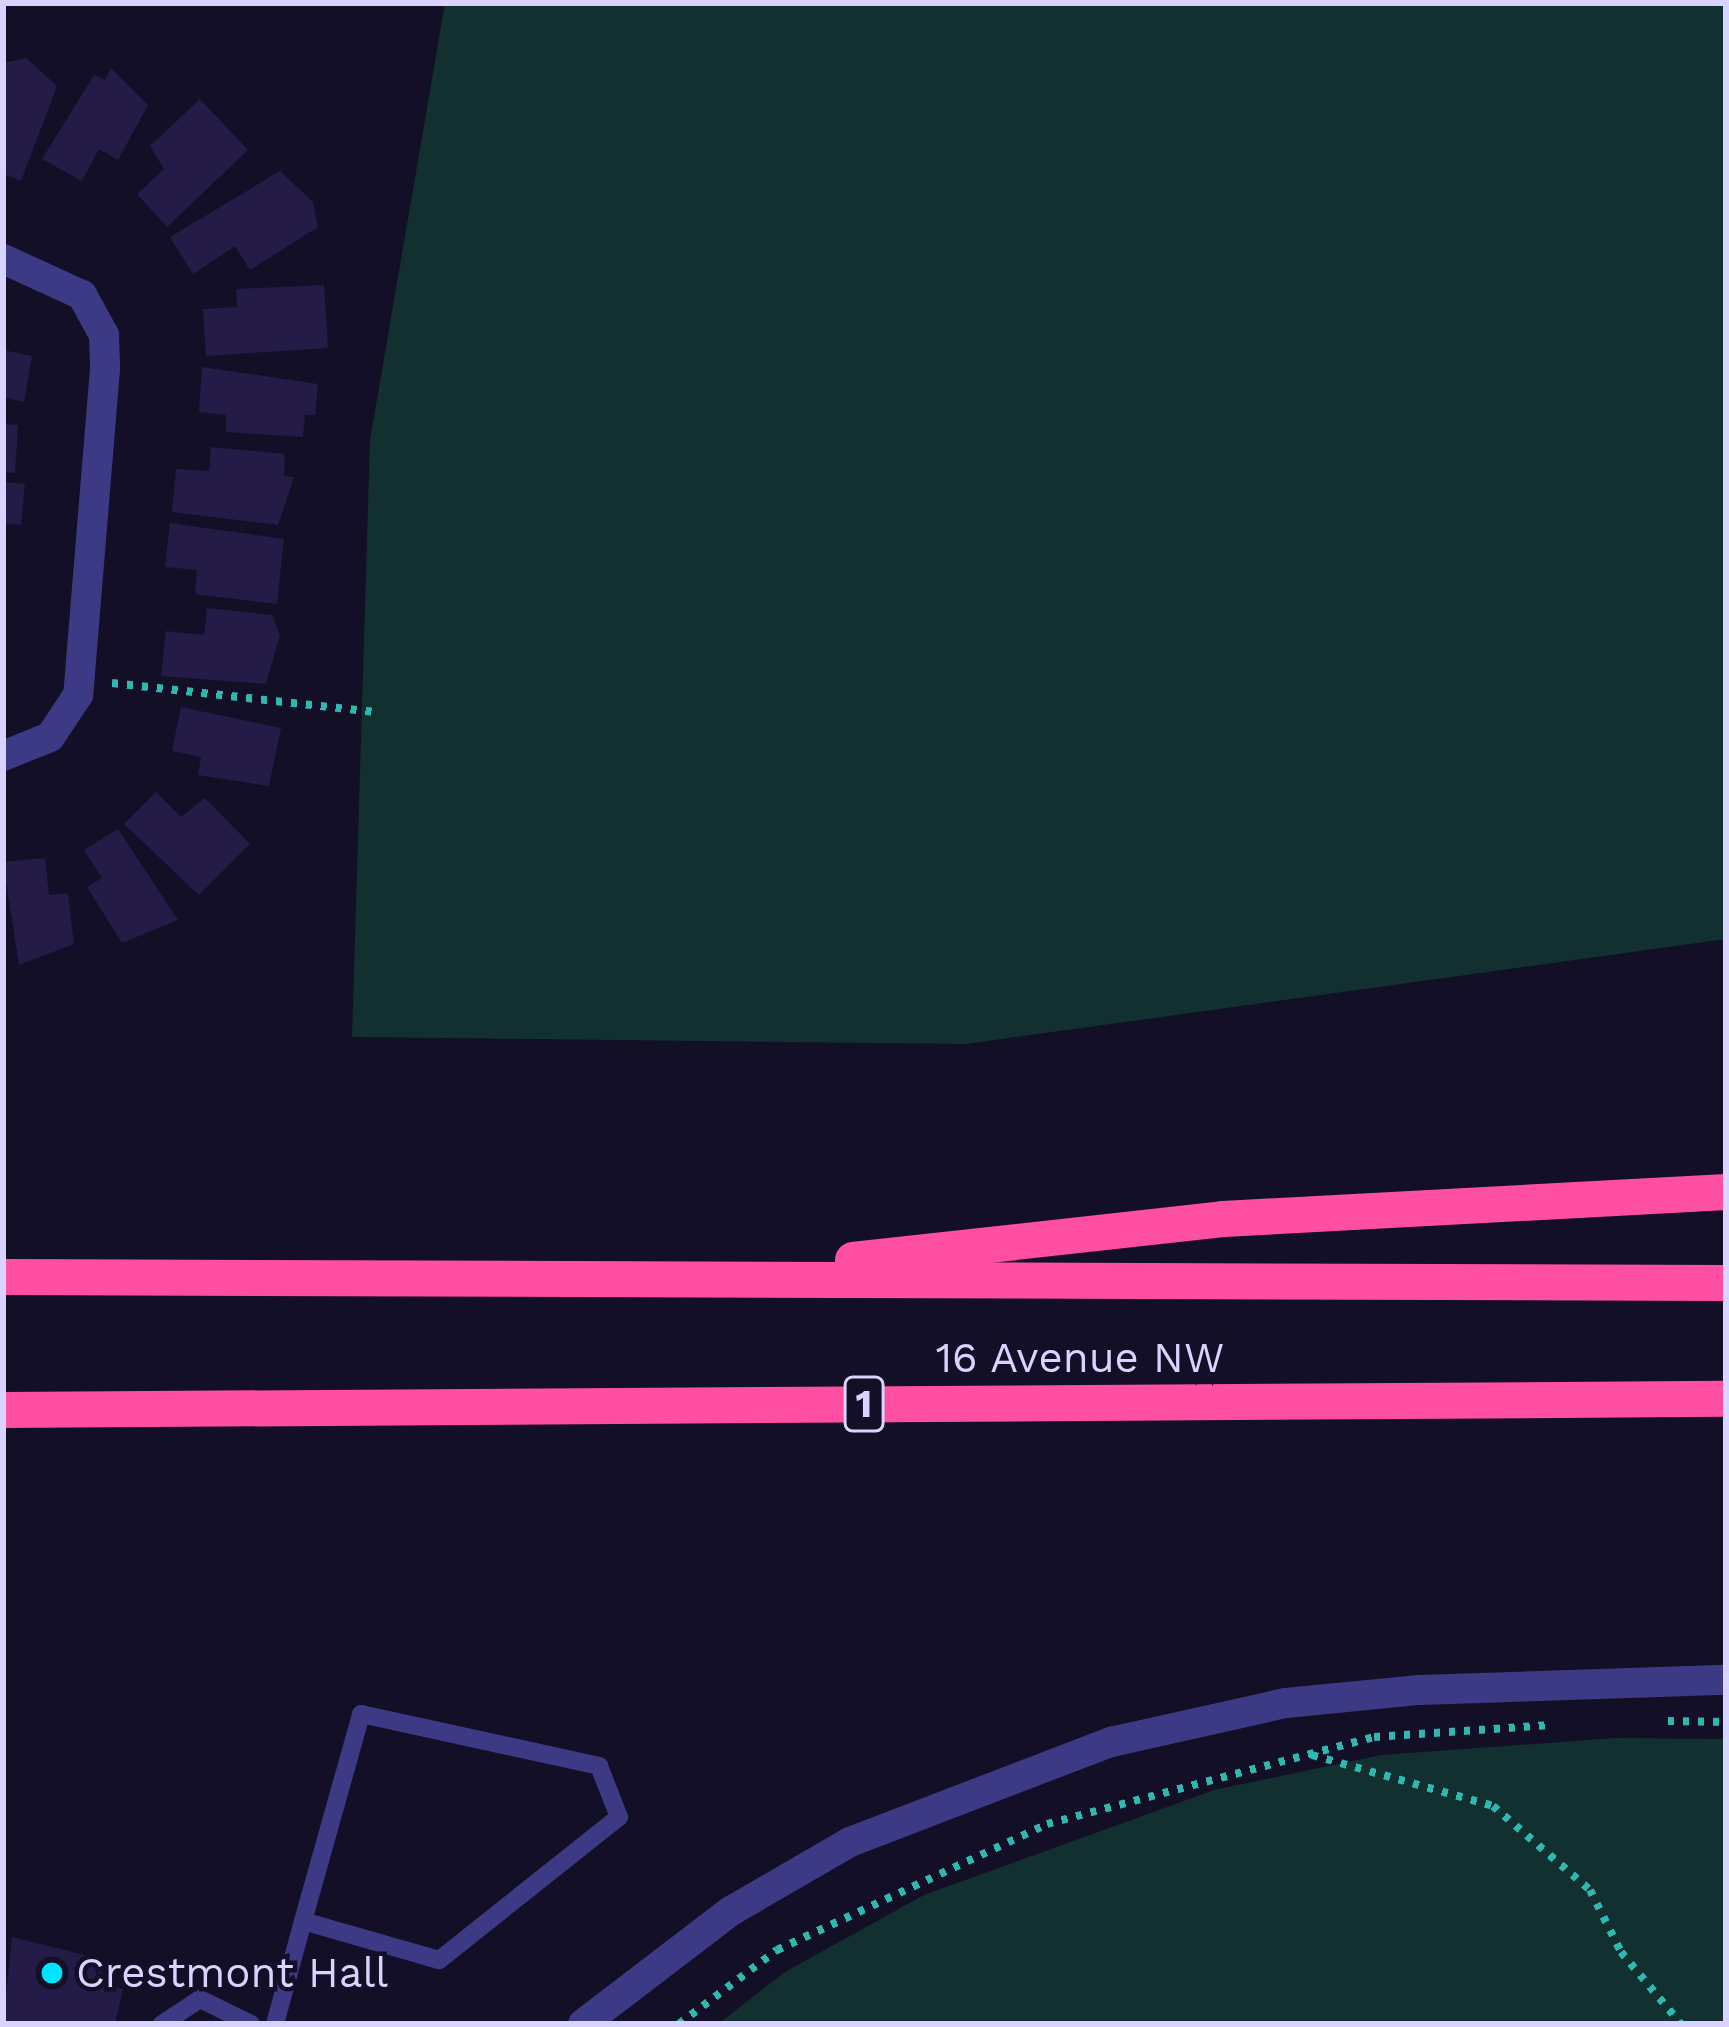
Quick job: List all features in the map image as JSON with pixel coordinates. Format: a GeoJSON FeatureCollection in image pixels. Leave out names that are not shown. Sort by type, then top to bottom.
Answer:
{"type":"FeatureCollection","features":[{"type":"Feature","properties":{"kind":"highway"},"geometry":{"type":"LineString","coordinates":[[676,1279],[1223,1219],[1726,1192]]}},
{"type":"Feature","properties":{"kind":"highway","name":"16 Avenue NW"},"geometry":{"type":"LineString","coordinates":[[3,1276],[1726,1282]]}},
{"type":"Feature","properties":{"kind":"highway","name":"16 Avenue NW"},"geometry":{"type":"LineString","coordinates":[[3,1410],[1726,1399]]}},
{"type":"Feature","properties":{"kind":"street"},"geometry":{"type":"LineString","coordinates":[[3,259],[68,283],[104,334],[80,680],[50,737],[3,756]]}},
{"type":"Feature","properties":{"kind":"street"},"geometry":{"type":"LineString","coordinates":[[583,2024],[731,1911],[850,1842],[1111,1742],[1286,1703],[1419,1690],[1726,1680]]}},
{"type":"Feature","properties":{"kind":"lane"},"geometry":{"type":"LineString","coordinates":[[275,2024],[303,1921],[361,1714],[599,1766],[619,1817],[439,1960],[303,1921]]}},
{"type":"Feature","properties":{"kind":"lane"},"geometry":{"type":"LineString","coordinates":[[162,2024],[200,1999],[251,2024]]}},
{"type":"Feature","properties":{"kind":"path"},"geometry":{"type":"LineString","coordinates":[[80,680],[375,712]]}},
{"type":"Feature","properties":{"kind":"path"},"geometry":{"type":"LineString","coordinates":[[1661,1721],[1726,1722]]}},
{"type":"Feature","properties":{"kind":"path"},"geometry":{"type":"LineString","coordinates":[[679,2024],[777,1950],[915,1877],[1048,1824],[1374,1737],[1574,1724]]}},
{"type":"Feature","properties":{"kind":"path"},"geometry":{"type":"LineString","coordinates":[[1304,1754],[1493,1806],[1590,1890],[1621,1952],[1681,2024]]}},
{"type":"Feature","properties":{"kind":"green space"},"geometry":{"type":"Polygon","coordinates":[[[445,3],[1726,3],[1726,939],[966,1044],[352,1037],[370,440],[445,3]]]}},
{"type":"Feature","properties":{"kind":"green space"},"geometry":{"type":"Polygon","coordinates":[[[1616,1738],[1726,1739],[1726,2024],[718,2024],[785,1972],[924,1895],[1214,1790],[1381,1755],[1616,1738]]]}},
{"type":"Feature","properties":{"kind":"building"},"geometry":{"type":"Polygon","coordinates":[[[26,58],[57,86],[21,181],[3,174],[3,63],[26,58]]]}},
{"type":"Feature","properties":{"kind":"building"},"geometry":{"type":"Polygon","coordinates":[[[111,68],[148,105],[118,160],[99,149],[82,181],[42,159],[94,75],[105,80],[111,68]]]}},
{"type":"Feature","properties":{"kind":"building"},"geometry":{"type":"Polygon","coordinates":[[[200,99],[248,150],[167,227],[137,194],[164,169],[150,146],[200,99]]]}},
{"type":"Feature","properties":{"kind":"building"},"geometry":{"type":"Polygon","coordinates":[[[280,171],[313,202],[318,227],[250,270],[235,246],[193,274],[170,237],[280,171]]]}},
{"type":"Feature","properties":{"kind":"building"},"geometry":{"type":"Polygon","coordinates":[[[324,285],[328,348],[206,356],[203,309],[237,307],[236,289],[324,285]]]}},
{"type":"Feature","properties":{"kind":"building"},"geometry":{"type":"Polygon","coordinates":[[[3,350],[32,356],[24,402],[3,397],[3,350]]]}},
{"type":"Feature","properties":{"kind":"building"},"geometry":{"type":"Polygon","coordinates":[[[202,367],[318,384],[315,415],[305,415],[303,437],[226,432],[226,415],[199,412],[202,367]]]}},
{"type":"Feature","properties":{"kind":"building"},"geometry":{"type":"Polygon","coordinates":[[[3,424],[18,425],[15,473],[3,472],[3,424]]]}},
{"type":"Feature","properties":{"kind":"building"},"geometry":{"type":"Polygon","coordinates":[[[211,447],[285,454],[284,476],[294,477],[278,525],[172,512],[176,469],[209,471],[211,447]]]}},
{"type":"Feature","properties":{"kind":"building"},"geometry":{"type":"Polygon","coordinates":[[[3,482],[25,484],[21,525],[3,523],[3,482]]]}},
{"type":"Feature","properties":{"kind":"building"},"geometry":{"type":"Polygon","coordinates":[[[170,523],[284,539],[277,604],[195,594],[197,570],[165,567],[170,523]]]}},
{"type":"Feature","properties":{"kind":"building"},"geometry":{"type":"Polygon","coordinates":[[[207,608],[272,615],[280,635],[266,684],[161,676],[166,631],[204,635],[207,608]]]}},
{"type":"Feature","properties":{"kind":"building"},"geometry":{"type":"Polygon","coordinates":[[[181,707],[281,728],[269,786],[198,775],[201,757],[172,751],[181,707]]]}},
{"type":"Feature","properties":{"kind":"building"},"geometry":{"type":"Polygon","coordinates":[[[156,792],[181,817],[205,798],[250,844],[199,895],[124,824],[156,792]]]}},
{"type":"Feature","properties":{"kind":"building"},"geometry":{"type":"Polygon","coordinates":[[[118,829],[178,920],[122,943],[87,887],[102,878],[84,850],[118,829]]]}},
{"type":"Feature","properties":{"kind":"building"},"geometry":{"type":"Polygon","coordinates":[[[45,858],[49,895],[68,893],[74,944],[19,965],[3,862],[45,858]]]}},
{"type":"Feature","properties":{"kind":"building","name":"Crestmont Hall"},"geometry":{"type":"Polygon","coordinates":[[[12,1937],[105,1960],[99,1983],[123,1989],[115,2024],[3,2024],[12,1937]]]}},
{"type":"Feature","properties":{"kind":"place","name":"Crestmont Hall"},"geometry":{"type":"Point","coordinates":[52,1973]}}]}
